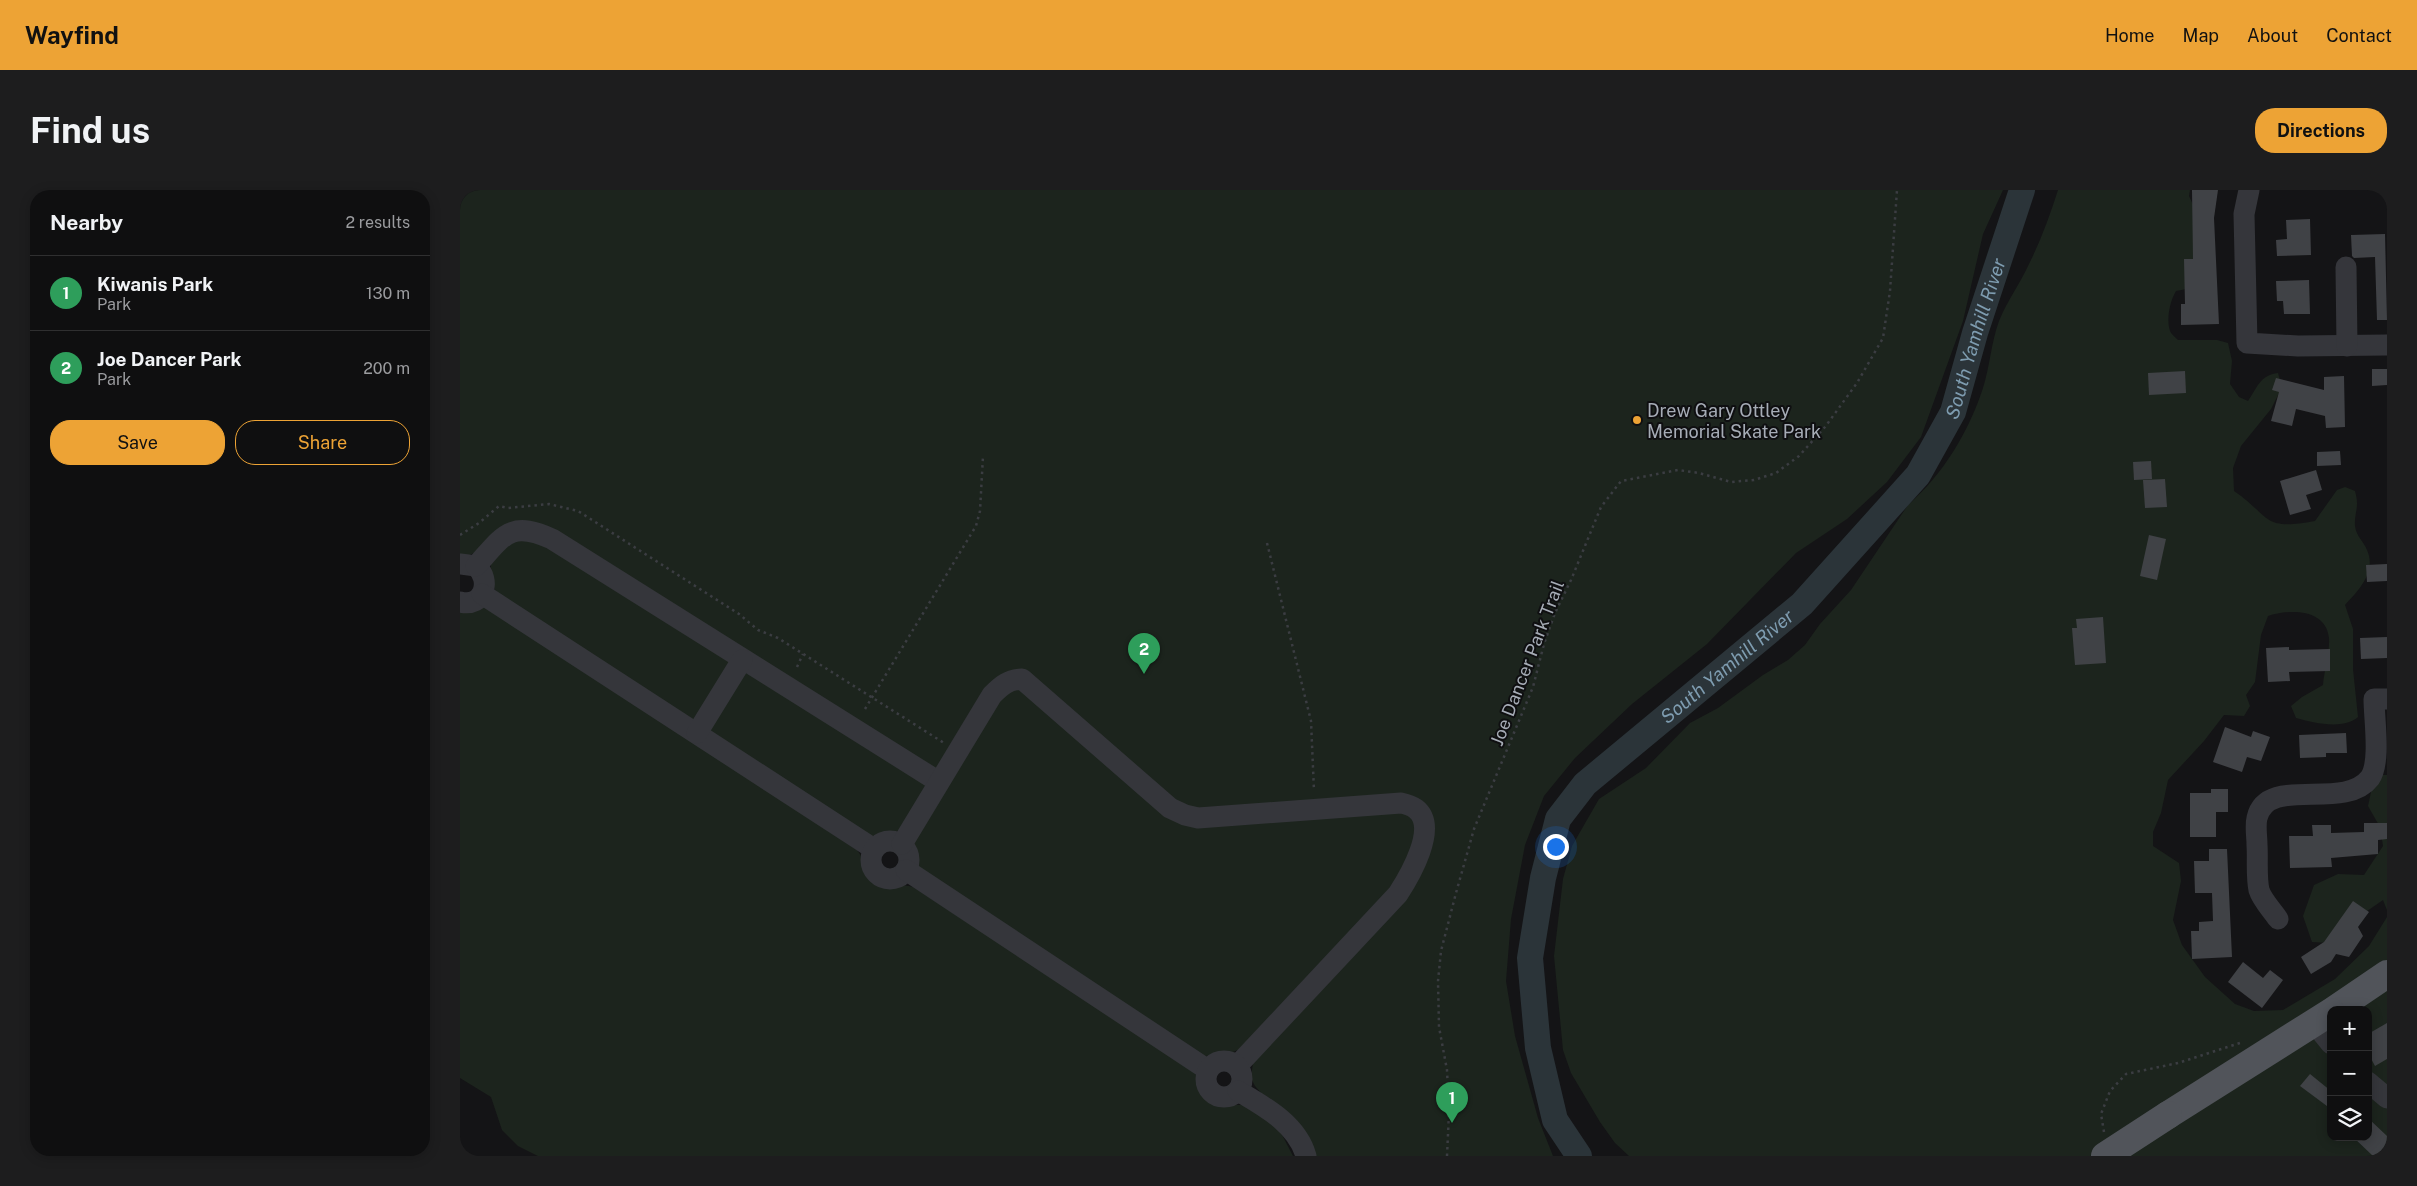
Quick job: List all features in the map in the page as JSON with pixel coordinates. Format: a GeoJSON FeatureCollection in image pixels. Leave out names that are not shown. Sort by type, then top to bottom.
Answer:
{"type":"FeatureCollection","features":[{"type":"Feature","properties":{"kind":"main road"},"geometry":{"type":"LineString","coordinates":[[2105,1146],[2168,1116],[2387,974]]}},
{"type":"Feature","properties":{"kind":"street"},"geometry":{"type":"LineString","coordinates":[[2249,190],[2244,214],[2247,343],[2298,346],[2387,345]]}},
{"type":"Feature","properties":{"kind":"street"},"geometry":{"type":"LineString","coordinates":[[2346,267],[2346,346]]}},
{"type":"Feature","properties":{"kind":"street"},"geometry":{"type":"LineString","coordinates":[[460,602],[471,602],[482,594],[486,582],[484,576],[468,565],[508,533],[522,529],[536,532],[552,540],[939,782]]}},
{"type":"Feature","properties":{"kind":"street"},"geometry":{"type":"LineString","coordinates":[[482,594],[874,849]]}},
{"type":"Feature","properties":{"kind":"street"},"geometry":{"type":"LineString","coordinates":[[697,733],[742,660]]}},
{"type":"Feature","properties":{"kind":"street"},"geometry":{"type":"LineString","coordinates":[[902,844],[992,695],[1002,684],[1022,679],[1170,808],[1185,815],[1198,818],[1402,802],[1417,809],[1424,823],[1422,845],[1414,868],[1398,894],[1237,1066]]}},
{"type":"Feature","properties":{"kind":"street"},"geometry":{"type":"LineString","coordinates":[[2278,919],[2259,891],[2256,827],[2260,810],[2269,801],[2281,795],[2346,793],[2359,789],[2366,783],[2376,765],[2380,699]]}},
{"type":"Feature","properties":{"kind":"street"},"geometry":{"type":"LineString","coordinates":[[890,841],[902,844],[906,848],[910,859],[902,875],[891,879],[880,876],[875,872],[871,861],[874,849],[884,842],[890,841]]}},
{"type":"Feature","properties":{"kind":"street"},"geometry":{"type":"LineString","coordinates":[[906,870],[1208,1070]]}},
{"type":"Feature","properties":{"kind":"street"},"geometry":{"type":"LineString","coordinates":[[1222,1061],[1227,1061],[1237,1066],[1242,1075],[1238,1091],[1222,1098],[1211,1093],[1206,1082],[1208,1070],[1222,1061]]}},
{"type":"Feature","properties":{"kind":"street"},"geometry":{"type":"LineString","coordinates":[[2372,1085],[2387,1098]]}},
{"type":"Feature","properties":{"kind":"street"},"geometry":{"type":"LineString","coordinates":[[1238,1091],[1276,1113],[1299,1141],[1306,1156]]}},
{"type":"Feature","properties":{"kind":"path","name":"Joe Dancer Park Trail"},"geometry":{"type":"LineString","coordinates":[[1447,1156],[1449,1113],[1447,1070],[1439,1027],[1438,981],[1441,951],[1474,829],[1527,703],[1555,613],[1571,580],[1600,507],[1621,481],[1678,470],[1699,473],[1731,482],[1754,480],[1776,473],[1799,456],[1825,427],[1857,382],[1883,338],[1891,282],[1897,190]]}},
{"type":"Feature","properties":{"kind":"path"},"geometry":{"type":"LineString","coordinates":[[865,710],[976,526],[980,511],[982,456]]}},
{"type":"Feature","properties":{"kind":"path"},"geometry":{"type":"LineString","coordinates":[[460,535],[480,523],[498,506],[508,508],[549,504],[563,506],[586,516],[739,614],[758,630],[778,638],[958,752]]}},
{"type":"Feature","properties":{"kind":"path"},"geometry":{"type":"LineString","coordinates":[[1267,543],[1311,721],[1314,753],[1314,809]]}},
{"type":"Feature","properties":{"kind":"path"},"geometry":{"type":"LineString","coordinates":[[797,667],[804,654]]}},
{"type":"Feature","properties":{"kind":"path"},"geometry":{"type":"LineString","coordinates":[[2105,1146],[2102,1114],[2110,1090],[2126,1074],[2178,1063],[2242,1042]]}},
{"type":"Feature","properties":{"kind":"shaded area"},"geometry":{"type":"Polygon","coordinates":[[[460,190],[2003,190],[1983,234],[1963,321],[1921,437],[1887,482],[1847,519],[1796,553],[1707,644],[1632,704],[1575,758],[1544,796],[1525,845],[1511,919],[1506,981],[1515,1036],[1538,1118],[1553,1156],[1315,1156],[1255,1086],[1251,1078],[1253,1062],[1238,1050],[1225,1055],[1204,1056],[918,867],[913,858],[913,844],[899,830],[886,837],[876,839],[499,596],[492,581],[491,565],[474,553],[460,559],[460,190]]]}},
{"type":"Feature","properties":{"kind":"shaded area"},"geometry":{"type":"Polygon","coordinates":[[[2058,190],[2190,190],[2189,196],[2194,207],[2197,287],[2176,291],[2169,310],[2168,321],[2171,332],[2178,340],[2217,340],[2228,343],[2232,361],[2230,384],[2239,397],[2248,401],[2263,379],[2272,374],[2278,373],[2282,387],[2271,409],[2241,446],[2233,468],[2234,491],[2268,520],[2276,523],[2298,524],[2315,521],[2337,490],[2345,487],[2355,491],[2357,502],[2356,530],[2367,550],[2370,566],[2365,581],[2345,605],[2353,629],[2353,669],[2358,717],[2352,721],[2337,724],[2296,718],[2291,706],[2323,685],[2329,638],[2326,628],[2314,616],[2305,613],[2286,612],[2268,616],[2261,635],[2255,682],[2246,695],[2250,706],[2244,716],[2224,715],[2204,741],[2168,780],[2161,813],[2153,832],[2153,846],[2179,863],[2181,881],[2173,920],[2182,945],[2205,977],[2235,1004],[2254,1011],[2283,1010],[2335,979],[2369,946],[2387,917],[2387,1156],[1629,1156],[1615,1143],[1600,1122],[1571,1073],[1563,1050],[1554,956],[1563,879],[1572,846],[1599,799],[1646,768],[1690,723],[1718,708],[1763,675],[1788,660],[1805,645],[1820,624],[1851,590],[1908,505],[1933,480],[1962,436],[1983,388],[1999,321],[2022,279],[2045,227],[2058,190]]]}},
{"type":"Feature","properties":{"kind":"shaded area"},"geometry":{"type":"Polygon","coordinates":[[[460,606],[480,606],[491,609],[857,850],[870,878],[881,883],[913,887],[1193,1069],[1208,1099],[1217,1105],[1246,1105],[1279,1129],[1293,1156],[538,1156],[518,1146],[502,1130],[491,1097],[460,1078],[460,606]]]}},
{"type":"Feature","properties":{"kind":"shaded area"},"geometry":{"type":"Polygon","coordinates":[[[2380,775],[2387,775],[2387,910],[2383,900],[2357,918],[2329,943],[2312,942],[2303,916],[2314,885],[2338,874],[2364,875],[2383,846],[2380,827],[2368,806],[2373,783],[2380,775]]]}},
{"type":"Feature","properties":{"kind":"building"},"geometry":{"type":"Polygon","coordinates":[[[2192,190],[2218,190],[2214,218],[2219,324],[2181,325],[2181,304],[2185,304],[2184,259],[2193,259],[2192,190]]]}},
{"type":"Feature","properties":{"kind":"building"},"geometry":{"type":"Polygon","coordinates":[[[2310,219],[2311,255],[2277,256],[2276,240],[2287,239],[2286,220],[2310,219]]]}},
{"type":"Feature","properties":{"kind":"building"},"geometry":{"type":"Polygon","coordinates":[[[2385,234],[2387,320],[2377,320],[2375,257],[2354,258],[2352,256],[2351,235],[2385,234]]]}},
{"type":"Feature","properties":{"kind":"building"},"geometry":{"type":"Polygon","coordinates":[[[2309,280],[2310,314],[2284,314],[2283,301],[2277,301],[2276,281],[2309,280]]]}},
{"type":"Feature","properties":{"kind":"building"},"geometry":{"type":"Polygon","coordinates":[[[2372,369],[2387,369],[2387,385],[2372,386],[2372,369]]]}},
{"type":"Feature","properties":{"kind":"building"},"geometry":{"type":"Polygon","coordinates":[[[2185,371],[2186,393],[2149,395],[2148,373],[2185,371]]]}},
{"type":"Feature","properties":{"kind":"building"},"geometry":{"type":"Polygon","coordinates":[[[2344,376],[2345,427],[2326,428],[2325,416],[2296,409],[2292,426],[2271,421],[2279,392],[2272,390],[2276,378],[2324,390],[2324,377],[2344,376]]]}},
{"type":"Feature","properties":{"kind":"building"},"geometry":{"type":"Polygon","coordinates":[[[2340,451],[2341,465],[2317,466],[2317,452],[2340,451]]]}},
{"type":"Feature","properties":{"kind":"building"},"geometry":{"type":"Polygon","coordinates":[[[2151,461],[2152,479],[2134,480],[2133,462],[2151,461]]]}},
{"type":"Feature","properties":{"kind":"building"},"geometry":{"type":"Polygon","coordinates":[[[2316,470],[2322,490],[2306,495],[2311,509],[2290,515],[2280,481],[2316,470]]]}},
{"type":"Feature","properties":{"kind":"building"},"geometry":{"type":"Polygon","coordinates":[[[2165,479],[2167,507],[2145,508],[2143,480],[2165,479]]]}},
{"type":"Feature","properties":{"kind":"building"},"geometry":{"type":"Polygon","coordinates":[[[2149,535],[2166,539],[2157,580],[2140,576],[2149,535]]]}},
{"type":"Feature","properties":{"kind":"building"},"geometry":{"type":"Polygon","coordinates":[[[2387,564],[2387,581],[2367,582],[2366,565],[2387,564]]]}},
{"type":"Feature","properties":{"kind":"building"},"geometry":{"type":"Polygon","coordinates":[[[2103,617],[2106,663],[2075,665],[2072,628],[2077,628],[2076,619],[2103,617]]]}},
{"type":"Feature","properties":{"kind":"building"},"geometry":{"type":"Polygon","coordinates":[[[2387,637],[2387,658],[2361,659],[2360,638],[2387,637]]]}},
{"type":"Feature","properties":{"kind":"building"},"geometry":{"type":"Polygon","coordinates":[[[2289,647],[2289,650],[2330,649],[2330,671],[2289,672],[2290,681],[2268,682],[2266,648],[2289,647]]]}},
{"type":"Feature","properties":{"kind":"building"},"geometry":{"type":"Polygon","coordinates":[[[2225,727],[2251,737],[2253,731],[2270,737],[2261,761],[2247,757],[2242,772],[2213,762],[2225,727]]]}},
{"type":"Feature","properties":{"kind":"building"},"geometry":{"type":"Polygon","coordinates":[[[2346,733],[2347,753],[2326,753],[2326,757],[2300,758],[2299,735],[2346,733]]]}},
{"type":"Feature","properties":{"kind":"building"},"geometry":{"type":"Polygon","coordinates":[[[2211,789],[2228,789],[2228,812],[2216,812],[2216,837],[2190,837],[2190,793],[2211,793],[2211,789]]]}},
{"type":"Feature","properties":{"kind":"building"},"geometry":{"type":"Polygon","coordinates":[[[2364,823],[2387,823],[2387,839],[2378,840],[2378,854],[2331,858],[2332,867],[2290,868],[2289,836],[2313,836],[2312,825],[2331,825],[2331,833],[2364,832],[2364,823]]]}},
{"type":"Feature","properties":{"kind":"building"},"geometry":{"type":"Polygon","coordinates":[[[2209,849],[2227,849],[2232,957],[2192,959],[2191,931],[2199,931],[2199,922],[2213,921],[2212,893],[2195,893],[2194,861],[2209,861],[2209,849]]]}},
{"type":"Feature","properties":{"kind":"building"},"geometry":{"type":"Polygon","coordinates":[[[2353,901],[2369,912],[2358,927],[2363,936],[2349,957],[2336,954],[2331,962],[2311,974],[2301,957],[2324,942],[2353,901]]]}},
{"type":"Feature","properties":{"kind":"building"},"geometry":{"type":"Polygon","coordinates":[[[2243,962],[2263,978],[2270,970],[2283,980],[2262,1008],[2228,982],[2243,962]]]}},
{"type":"Feature","properties":{"kind":"building"},"geometry":{"type":"Polygon","coordinates":[[[2387,1023],[2387,1059],[2375,1066],[2372,1060],[2372,1032],[2387,1023]]]}},
{"type":"Feature","properties":{"kind":"building"},"geometry":{"type":"Polygon","coordinates":[[[2310,1074],[2327,1088],[2327,1106],[2300,1086],[2310,1074]]]}},
{"type":"Feature","properties":{"kind":"building"},"geometry":{"type":"Polygon","coordinates":[[[2372,1122],[2387,1136],[2387,1150],[2381,1156],[2373,1156],[2357,1141],[2372,1141],[2372,1122]]]}},
{"type":"Feature","properties":{"kind":"waterway","name":"South Yamhill River"},"geometry":{"type":"LineString","coordinates":[[1579,1156],[1555,1120],[1538,1048],[1530,958],[1543,878],[1558,819],[1585,784],[1802,604],[1918,475],[1953,412],[1975,333],[2022,190]]}},
{"type":"Feature","properties":{"kind":"place","name":"Drew Gary Ottley Memorial Skate Park"},"geometry":{"type":"Point","coordinates":[1637,420]}},
{"type":"Feature","properties":{"kind":"place","name":"Joe Dancer Park"},"geometry":{"type":"Point","coordinates":[1144,674]}},
{"type":"Feature","properties":{"kind":"place","name":"Kiwanis Park"},"geometry":{"type":"Point","coordinates":[1452,1123]}}]}
